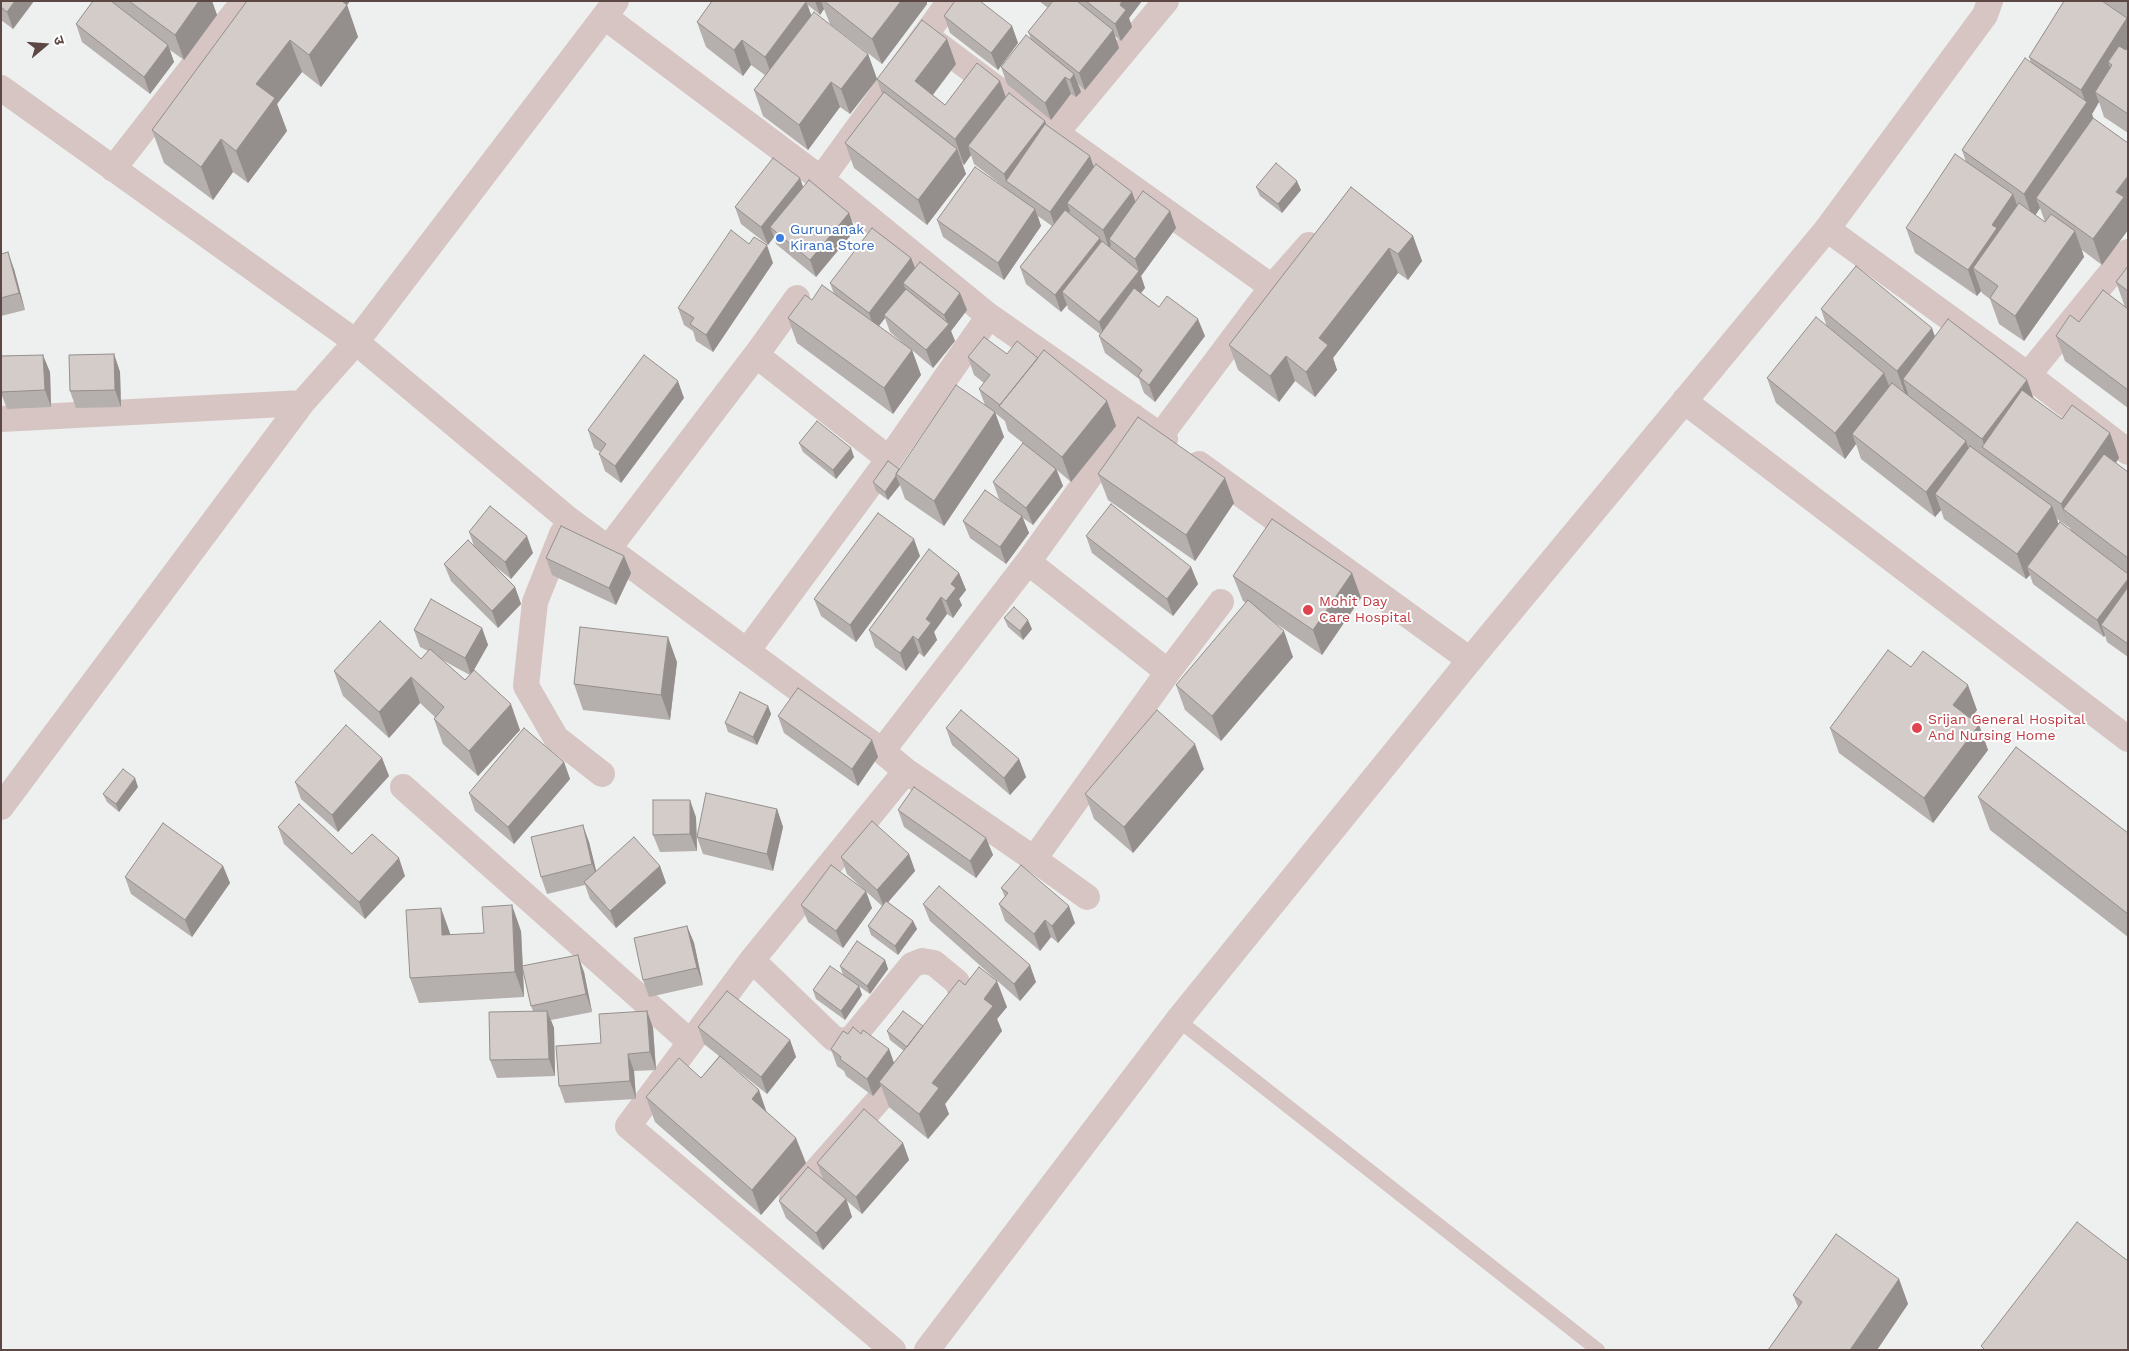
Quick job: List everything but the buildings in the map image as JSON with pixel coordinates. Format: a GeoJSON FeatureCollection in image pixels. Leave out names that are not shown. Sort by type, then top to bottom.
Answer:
{"type":"FeatureCollection","features":[{"type":"Feature","properties":{"kind":"street"},"geometry":{"type":"LineString","coordinates":[[821,179],[950,1]]}},
{"type":"Feature","properties":{"kind":"street"},"geometry":{"type":"LineString","coordinates":[[1056,133],[1166,1]]}},
{"type":"Feature","properties":{"kind":"street"},"geometry":{"type":"LineString","coordinates":[[926,1350],[1178,1020],[1470,660],[1827,229],[1985,14],[1990,1]]}},
{"type":"Feature","properties":{"kind":"street"},"geometry":{"type":"LineString","coordinates":[[113,169],[237,4]]}},
{"type":"Feature","properties":{"kind":"street"},"geometry":{"type":"LineString","coordinates":[[1,807],[302,403],[356,342],[611,9],[989,316],[1133,416],[1470,660]]}},
{"type":"Feature","properties":{"kind":"street"},"geometry":{"type":"LineString","coordinates":[[925,34],[1056,133],[1272,287]]}},
{"type":"Feature","properties":{"kind":"street"},"geometry":{"type":"LineString","coordinates":[[1,88],[356,342],[568,519],[748,651],[906,771],[1088,897]]}},
{"type":"Feature","properties":{"kind":"street"},"geometry":{"type":"LineString","coordinates":[[1160,436],[1272,287],[1323,229]]}},
{"type":"Feature","properties":{"kind":"street"},"geometry":{"type":"LineString","coordinates":[[1827,229],[2028,375],[2128,452]]}},
{"type":"Feature","properties":{"kind":"street"},"geometry":{"type":"LineString","coordinates":[[2028,375],[2128,252]]}},
{"type":"Feature","properties":{"kind":"street"},"geometry":{"type":"LineString","coordinates":[[608,549],[756,355],[797,298]]}},
{"type":"Feature","properties":{"kind":"street"},"geometry":{"type":"LineString","coordinates":[[748,651],[889,459],[989,316]]}},
{"type":"Feature","properties":{"kind":"street"},"geometry":{"type":"LineString","coordinates":[[756,355],[889,459]]}},
{"type":"Feature","properties":{"kind":"street"},"geometry":{"type":"LineString","coordinates":[[1684,401],[2128,739]]}},
{"type":"Feature","properties":{"kind":"street"},"geometry":{"type":"LineString","coordinates":[[1,419],[302,403]]}},
{"type":"Feature","properties":{"kind":"street"},"geometry":{"type":"LineString","coordinates":[[882,751],[1028,562],[1133,416]]}},
{"type":"Feature","properties":{"kind":"street"},"geometry":{"type":"LineString","coordinates":[[568,519],[536,602],[526,686],[556,738],[602,774]]}},
{"type":"Feature","properties":{"kind":"street"},"geometry":{"type":"LineString","coordinates":[[1028,562],[1168,672]]}},
{"type":"Feature","properties":{"kind":"street"},"geometry":{"type":"LineString","coordinates":[[1034,859],[1168,672],[1221,602]]}},
{"type":"Feature","properties":{"kind":"street"},"geometry":{"type":"LineString","coordinates":[[893,1350],[628,1126],[752,960],[906,771]]}},
{"type":"Feature","properties":{"kind":"street"},"geometry":{"type":"LineString","coordinates":[[403,788],[690,1042]]}},
{"type":"Feature","properties":{"kind":"street"},"geometry":{"type":"LineString","coordinates":[[752,960],[833,1038],[842,1042],[854,1036],[912,965],[922,961],[934,963],[957,982],[962,994],[960,1008],[940,1030]]}},
{"type":"Feature","properties":{"kind":"street"},"geometry":{"type":"LineString","coordinates":[[786,1205],[921,1052]]}},
{"type":"Feature","properties":{"kind":"lane"},"geometry":{"type":"LineString","coordinates":[[1178,1020],[1598,1350]]}},
{"type":"Feature","properties":{"kind":"place","name":"Gurunanak Kirana Store"},"geometry":{"type":"Point","coordinates":[780,238]}},
{"type":"Feature","properties":{"kind":"place","name":"Mohit Day Care Hospital"},"geometry":{"type":"Point","coordinates":[1308,610]}},
{"type":"Feature","properties":{"kind":"place","name":"Srijan General Hospital And Nursing Home"},"geometry":{"type":"Point","coordinates":[1917,728]}}]}
